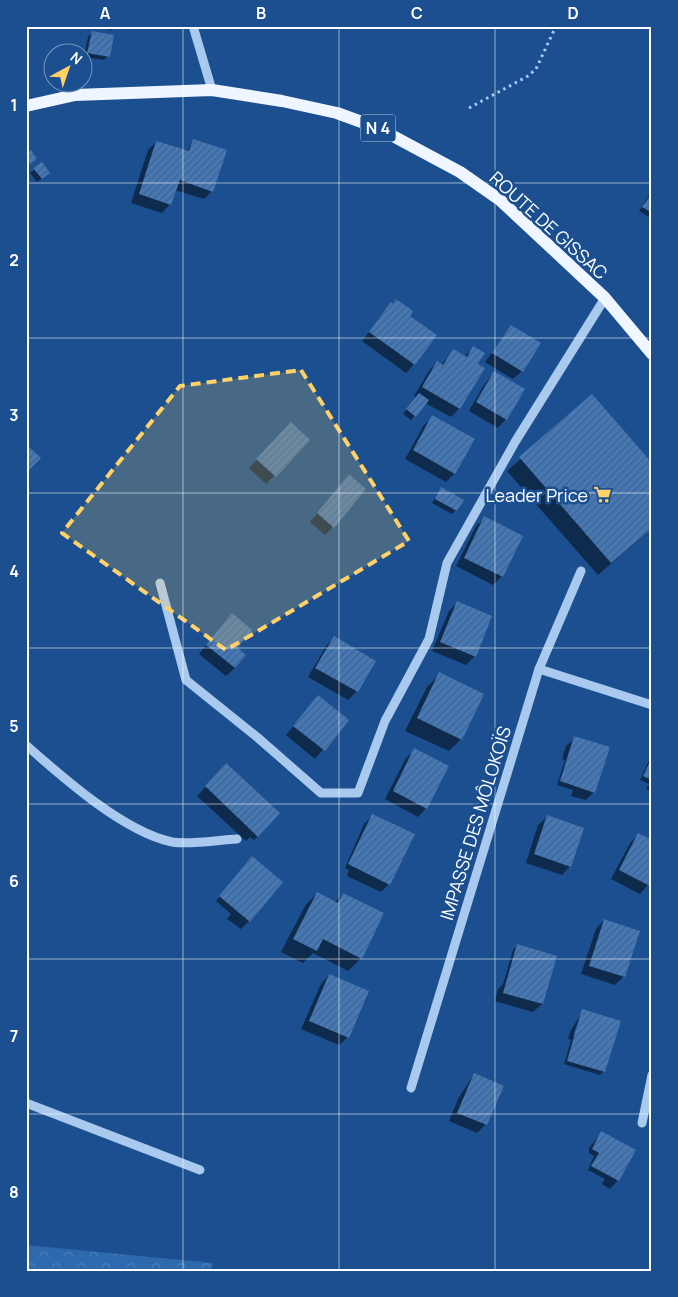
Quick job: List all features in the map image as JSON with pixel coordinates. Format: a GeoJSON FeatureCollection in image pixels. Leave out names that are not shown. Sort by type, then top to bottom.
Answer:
{"type":"FeatureCollection","features":[{"type":"Feature","properties":{"kind":"main road","name":"ROUTE DE GISSAC"},"geometry":{"type":"LineString","coordinates":[[26,106],[74,95],[212,90],[282,101],[338,113],[378,128],[460,172],[500,200],[605,298],[652,354]]}},
{"type":"Feature","properties":{"kind":"street"},"geometry":{"type":"LineString","coordinates":[[194,26],[212,90]]}},
{"type":"Feature","properties":{"kind":"street"},"geometry":{"type":"LineString","coordinates":[[160,583],[186,680],[258,737],[321,794],[358,793],[385,721],[429,640],[447,563],[515,442],[605,298]]}},
{"type":"Feature","properties":{"kind":"street","name":"IMPASSE DES MÔLOKOÏS"},"geometry":{"type":"LineString","coordinates":[[411,1088],[539,669],[581,571]]}},
{"type":"Feature","properties":{"kind":"street"},"geometry":{"type":"LineString","coordinates":[[539,669],[652,705]]}},
{"type":"Feature","properties":{"kind":"street"},"geometry":{"type":"LineString","coordinates":[[26,745],[74,787],[144,833],[173,842],[237,839]]}},
{"type":"Feature","properties":{"kind":"street"},"geometry":{"type":"LineString","coordinates":[[642,1123],[652,1074]]}},
{"type":"Feature","properties":{"kind":"street"},"geometry":{"type":"LineString","coordinates":[[26,1103],[200,1170]]}},
{"type":"Feature","properties":{"kind":"path"},"geometry":{"type":"LineString","coordinates":[[469,108],[528,76],[536,68],[556,26]]}},
{"type":"Feature","properties":{"kind":"highlighted area"},"geometry":{"type":"Polygon","coordinates":[[[301,370],[409,541],[226,650],[62,533],[180,386],[301,370]]]}},
{"type":"Feature","properties":{"kind":"green space"},"geometry":{"type":"Polygon","coordinates":[[[26,1245],[213,1263],[210,1271],[26,1271],[26,1245]]]}},
{"type":"Feature","properties":{"kind":"building"},"geometry":{"type":"Polygon","coordinates":[[[92,31],[114,35],[110,57],[92,54],[92,42],[90,42],[92,31]]]}},
{"type":"Feature","properties":{"kind":"building"},"geometry":{"type":"Polygon","coordinates":[[[193,139],[227,150],[213,192],[180,180],[171,205],[139,194],[156,141],[189,151],[193,139]]]}},
{"type":"Feature","properties":{"kind":"building"},"geometry":{"type":"Polygon","coordinates":[[[31,150],[37,159],[30,164],[26,154],[31,150]]]}},
{"type":"Feature","properties":{"kind":"building"},"geometry":{"type":"Polygon","coordinates":[[[42,162],[50,173],[42,179],[33,168],[42,162]]]}},
{"type":"Feature","properties":{"kind":"building"},"geometry":{"type":"Polygon","coordinates":[[[652,193],[652,213],[642,207],[652,193]]]}},
{"type":"Feature","properties":{"kind":"building"},"geometry":{"type":"Polygon","coordinates":[[[396,299],[413,311],[410,316],[437,335],[415,365],[369,332],[391,302],[393,304],[396,299]]]}},
{"type":"Feature","properties":{"kind":"building"},"geometry":{"type":"Polygon","coordinates":[[[511,325],[541,343],[523,372],[492,353],[511,325]]]}},
{"type":"Feature","properties":{"kind":"building"},"geometry":{"type":"Polygon","coordinates":[[[473,346],[485,353],[478,364],[485,368],[460,409],[422,387],[437,361],[443,365],[453,349],[467,357],[473,346]]]}},
{"type":"Feature","properties":{"kind":"building"},"geometry":{"type":"Polygon","coordinates":[[[494,371],[525,389],[507,420],[476,402],[494,371]]]}},
{"type":"Feature","properties":{"kind":"building"},"geometry":{"type":"Polygon","coordinates":[[[419,393],[429,400],[416,417],[406,409],[419,393]]]}},
{"type":"Feature","properties":{"kind":"building","name":"Leader Price"},"geometry":{"type":"Polygon","coordinates":[[[592,394],[652,463],[652,528],[611,563],[519,457],[592,394]]]}},
{"type":"Feature","properties":{"kind":"building"},"geometry":{"type":"Polygon","coordinates":[[[432,415],[475,439],[455,474],[413,450],[432,415]]]}},
{"type":"Feature","properties":{"kind":"building"},"geometry":{"type":"Polygon","coordinates":[[[291,422],[310,440],[276,477],[256,459],[291,422]]]}},
{"type":"Feature","properties":{"kind":"building"},"geometry":{"type":"Polygon","coordinates":[[[26,444],[41,458],[26,473],[26,444]]]}},
{"type":"Feature","properties":{"kind":"building"},"geometry":{"type":"Polygon","coordinates":[[[349,474],[366,489],[334,528],[317,513],[349,474]]]}},
{"type":"Feature","properties":{"kind":"building"},"geometry":{"type":"Polygon","coordinates":[[[441,487],[464,500],[457,511],[435,499],[441,487]]]}},
{"type":"Feature","properties":{"kind":"building"},"geometry":{"type":"Polygon","coordinates":[[[484,516],[523,536],[503,577],[464,558],[484,516]]]}},
{"type":"Feature","properties":{"kind":"building"},"geometry":{"type":"Polygon","coordinates":[[[457,601],[492,616],[476,657],[440,642],[457,601]]]}},
{"type":"Feature","properties":{"kind":"building"},"geometry":{"type":"Polygon","coordinates":[[[232,613],[252,630],[238,648],[246,655],[235,668],[206,645],[232,613]]]}},
{"type":"Feature","properties":{"kind":"building"},"geometry":{"type":"Polygon","coordinates":[[[334,636],[376,661],[358,692],[315,668],[334,636]]]}},
{"type":"Feature","properties":{"kind":"building"},"geometry":{"type":"Polygon","coordinates":[[[439,672],[484,694],[462,740],[417,718],[439,672]]]}},
{"type":"Feature","properties":{"kind":"building"},"geometry":{"type":"Polygon","coordinates":[[[318,695],[349,720],[325,751],[293,726],[318,695]]]}},
{"type":"Feature","properties":{"kind":"building"},"geometry":{"type":"Polygon","coordinates":[[[574,736],[610,747],[595,793],[560,781],[574,736]]]}},
{"type":"Feature","properties":{"kind":"building"},"geometry":{"type":"Polygon","coordinates":[[[414,748],[449,766],[427,809],[393,791],[414,748]]]}},
{"type":"Feature","properties":{"kind":"building"},"geometry":{"type":"Polygon","coordinates":[[[652,757],[652,780],[643,776],[652,757]]]}},
{"type":"Feature","properties":{"kind":"building"},"geometry":{"type":"Polygon","coordinates":[[[226,763],[280,813],[258,837],[205,786],[226,763]]]}},
{"type":"Feature","properties":{"kind":"building"},"geometry":{"type":"Polygon","coordinates":[[[372,814],[415,834],[390,885],[348,864],[372,814]]]}},
{"type":"Feature","properties":{"kind":"building"},"geometry":{"type":"Polygon","coordinates":[[[547,815],[584,828],[571,867],[534,854],[547,815]]]}},
{"type":"Feature","properties":{"kind":"building"},"geometry":{"type":"Polygon","coordinates":[[[638,833],[652,840],[650,886],[619,870],[638,833]]]}},
{"type":"Feature","properties":{"kind":"building"},"geometry":{"type":"Polygon","coordinates":[[[252,856],[283,882],[250,922],[219,896],[252,856]]]}},
{"type":"Feature","properties":{"kind":"building"},"geometry":{"type":"Polygon","coordinates":[[[317,892],[338,903],[343,893],[384,913],[362,959],[323,939],[317,951],[293,939],[317,892]]]}},
{"type":"Feature","properties":{"kind":"building"},"geometry":{"type":"Polygon","coordinates":[[[604,919],[640,931],[625,977],[589,966],[604,919]]]}},
{"type":"Feature","properties":{"kind":"building"},"geometry":{"type":"Polygon","coordinates":[[[517,944],[557,956],[543,1004],[503,993],[517,944]]]}},
{"type":"Feature","properties":{"kind":"building"},"geometry":{"type":"Polygon","coordinates":[[[329,974],[369,991],[349,1038],[309,1021],[329,974]]]}},
{"type":"Feature","properties":{"kind":"building"},"geometry":{"type":"Polygon","coordinates":[[[582,1009],[621,1021],[605,1072],[567,1061],[582,1009]]]}},
{"type":"Feature","properties":{"kind":"building"},"geometry":{"type":"Polygon","coordinates":[[[474,1073],[504,1086],[487,1125],[457,1113],[474,1073]]]}},
{"type":"Feature","properties":{"kind":"building"},"geometry":{"type":"Polygon","coordinates":[[[601,1131],[636,1150],[619,1181],[591,1166],[599,1153],[592,1149],[601,1131]]]}},
{"type":"Feature","properties":{"kind":"place","name":"Leader Price"},"geometry":{"type":"Point","coordinates":[602,495]}}]}
